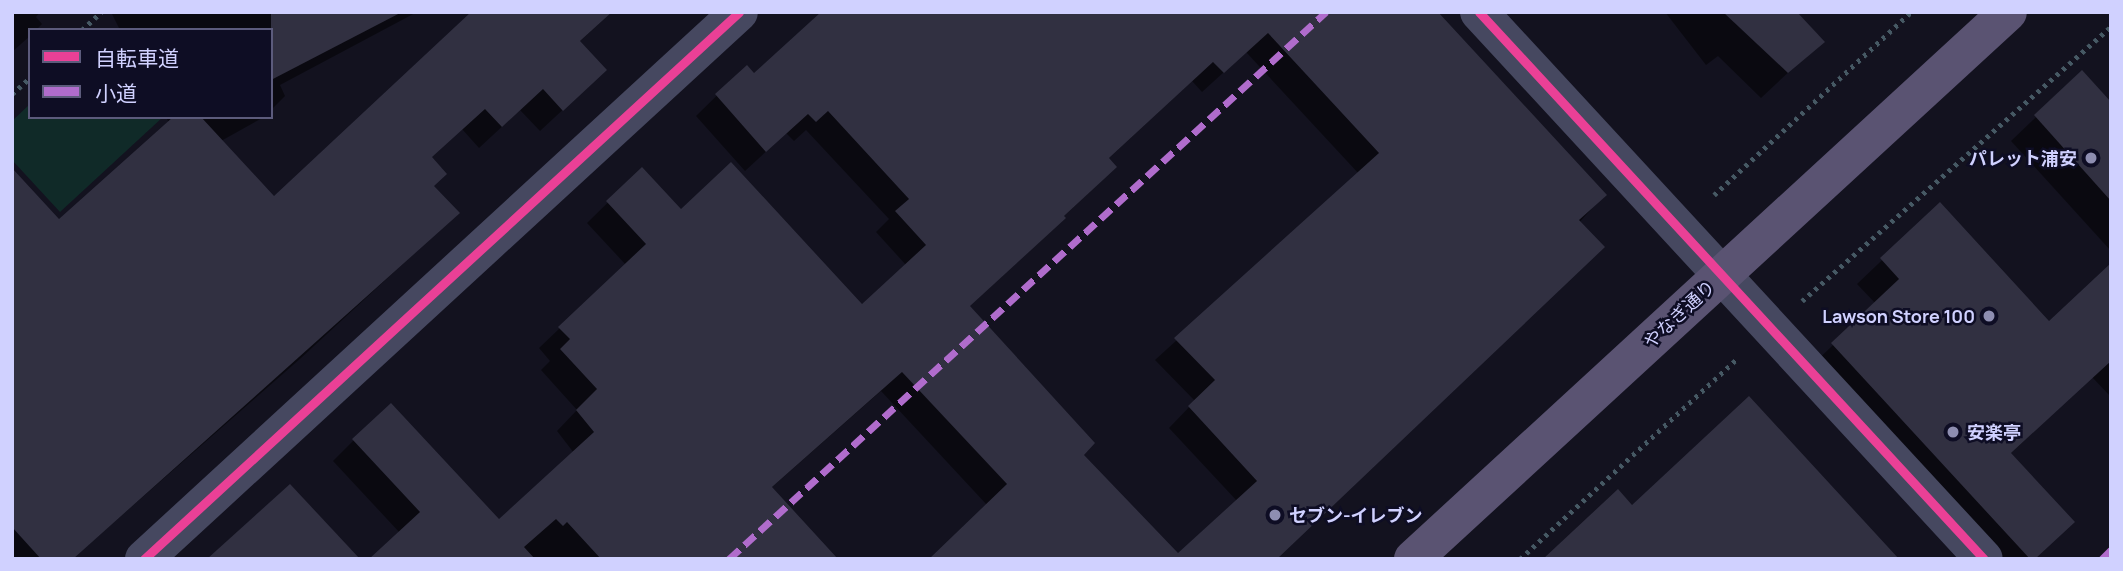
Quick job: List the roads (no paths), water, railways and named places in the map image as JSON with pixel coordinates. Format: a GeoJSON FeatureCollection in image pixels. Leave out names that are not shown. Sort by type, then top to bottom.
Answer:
{"type":"FeatureCollection","features":[{"type":"Feature","properties":{"kind":"main road","name":"やなぎ通り"},"geometry":{"type":"LineString","coordinates":[[1413,559],[2008,12]]}},
{"type":"Feature","properties":{"kind":"street"},"geometry":{"type":"LineString","coordinates":[[1479,12],[1984,559]]}},
{"type":"Feature","properties":{"kind":"street"},"geometry":{"type":"LineString","coordinates":[[144,559],[732,14]]}},
{"type":"Feature","properties":{"kind":"place","name":"パレット浦安"},"geometry":{"type":"Point","coordinates":[2091,158]}},
{"type":"Feature","properties":{"kind":"place","name":"Lawson Store 100"},"geometry":{"type":"Point","coordinates":[1989,316]}},
{"type":"Feature","properties":{"kind":"place","name":"安楽亭"},"geometry":{"type":"Point","coordinates":[1953,432]}},
{"type":"Feature","properties":{"kind":"place","name":"セブン-イレブン"},"geometry":{"type":"Point","coordinates":[1275,515]}}]}
